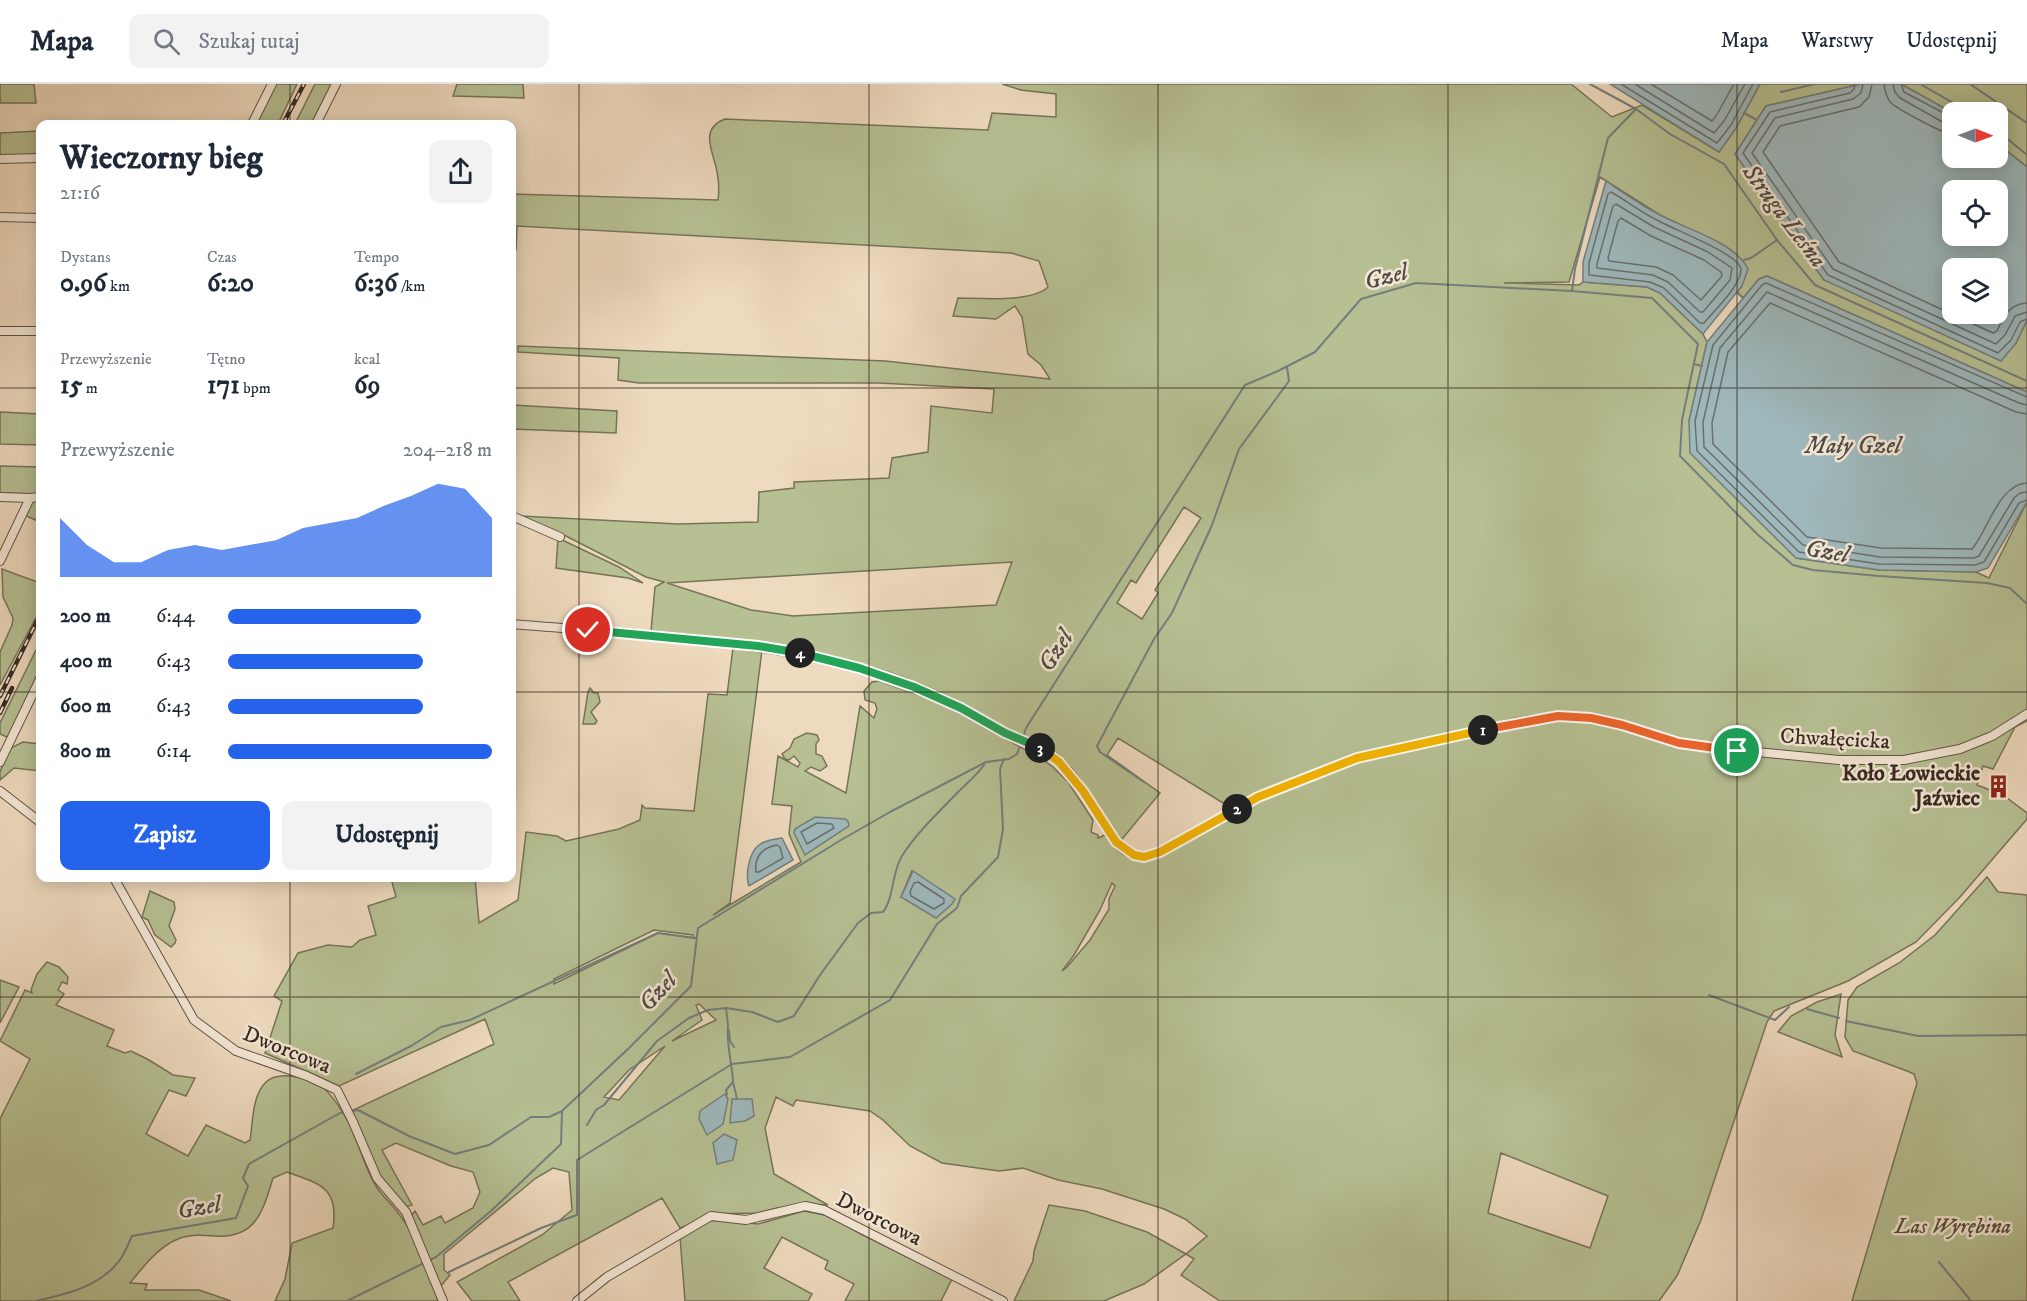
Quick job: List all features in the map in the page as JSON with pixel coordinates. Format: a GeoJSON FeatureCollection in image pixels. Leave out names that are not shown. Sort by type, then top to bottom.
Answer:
{"type":"FeatureCollection","features":[{"type":"Feature","properties":{"kind":"street"},"geometry":{"type":"LineString","coordinates":[[254,120],[272,84]]}},
{"type":"Feature","properties":{"kind":"street"},"geometry":{"type":"LineString","coordinates":[[318,120],[336,84]]}},
{"type":"Feature","properties":{"kind":"street"},"geometry":{"type":"LineString","coordinates":[[0,159],[36,158]]}},
{"type":"Feature","properties":{"kind":"street"},"geometry":{"type":"LineString","coordinates":[[0,218],[36,218]]}},
{"type":"Feature","properties":{"kind":"street"},"geometry":{"type":"LineString","coordinates":[[0,331],[36,331]]}},
{"type":"Feature","properties":{"kind":"street"},"geometry":{"type":"LineString","coordinates":[[0,497],[36,497]]}},
{"type":"Feature","properties":{"kind":"street"},"geometry":{"type":"LineString","coordinates":[[0,561],[30,498]]}},
{"type":"Feature","properties":{"kind":"street"},"geometry":{"type":"LineString","coordinates":[[516,518],[560,537]]}},
{"type":"Feature","properties":{"kind":"street","name":"Chwałęcicka"},"geometry":{"type":"LineString","coordinates":[[516,624],[758,646],[812,655],[932,693],[990,726],[1048,752],[1059,762],[1122,848],[1134,855],[1144,857],[1160,852],[1258,797],[1357,758],[1518,722],[1558,716],[1591,718],[1679,743],[1866,761],[1904,760],[1960,749],[1992,736],[2027,714]]}},
{"type":"Feature","properties":{"kind":"street"},"geometry":{"type":"LineString","coordinates":[[0,762],[36,687]]}},
{"type":"Feature","properties":{"kind":"street"},"geometry":{"type":"LineString","coordinates":[[0,790],[36,819]]}},
{"type":"Feature","properties":{"kind":"street","name":"Dworcowa"},"geometry":{"type":"LineString","coordinates":[[116,882],[194,1020],[236,1051],[307,1076],[337,1090],[377,1178],[406,1212],[443,1301]]}},
{"type":"Feature","properties":{"kind":"street","name":"Dworcowa"},"geometry":{"type":"LineString","coordinates":[[577,1301],[607,1277],[711,1216],[746,1220],[805,1206],[824,1210],[1003,1301]]}},
{"type":"Feature","properties":{"kind":"green space"},"geometry":{"type":"Polygon","coordinates":[[[0,84],[34,84],[36,103],[0,103],[0,84]]]}},
{"type":"Feature","properties":{"kind":"green space"},"geometry":{"type":"Polygon","coordinates":[[[275,84],[297,84],[280,120],[257,120],[275,84]]]}},
{"type":"Feature","properties":{"kind":"green space"},"geometry":{"type":"Polygon","coordinates":[[[315,84],[332,84],[313,120],[297,120],[315,84]]]}},
{"type":"Feature","properties":{"kind":"green space"},"geometry":{"type":"Polygon","coordinates":[[[457,84],[523,84],[524,98],[453,96],[457,84]]]}},
{"type":"Feature","properties":{"kind":"green space"},"geometry":{"type":"Polygon","coordinates":[[[1002,84],[1571,84],[1612,117],[1642,105],[1719,152],[1736,128],[1760,84],[1861,84],[1766,106],[1735,154],[1824,280],[1942,319],[1942,324],[1958,324],[2016,343],[2027,320],[2027,392],[1767,276],[1759,279],[1743,298],[1737,292],[1742,286],[1686,228],[1660,215],[1600,177],[1569,282],[1504,283],[1579,285],[1583,282],[1647,287],[1660,293],[1703,334],[1707,342],[1689,421],[1796,558],[1879,570],[1976,572],[1989,578],[2027,502],[2027,721],[2015,727],[1993,769],[1983,766],[1977,785],[2003,795],[2027,813],[2027,819],[1960,897],[1916,942],[1848,981],[1774,1011],[1767,1022],[1701,1220],[1677,1276],[1659,1301],[1220,1301],[1181,1275],[1194,1259],[1186,1254],[1207,1236],[1185,1219],[1164,1209],[1102,1189],[1058,1180],[1023,1168],[999,1171],[942,1163],[910,1146],[870,1111],[796,1100],[793,1106],[776,1097],[765,1128],[774,1174],[828,1205],[807,1204],[758,1213],[707,1214],[680,1228],[662,1198],[508,1282],[520,1301],[472,1301],[457,1282],[542,1235],[572,1210],[569,1172],[553,1168],[536,1178],[444,1254],[444,1270],[450,1275],[440,1287],[411,1216],[415,1211],[423,1225],[441,1216],[445,1223],[473,1208],[480,1192],[473,1172],[451,1166],[396,1143],[382,1150],[412,1205],[405,1207],[380,1178],[351,1111],[494,1044],[485,1019],[339,1086],[265,1053],[282,1001],[274,996],[298,953],[328,945],[352,947],[360,940],[376,935],[368,906],[396,897],[392,882],[475,882],[479,923],[518,900],[526,832],[557,836],[566,841],[619,829],[640,820],[642,805],[645,808],[694,811],[708,694],[727,695],[733,648],[762,650],[730,903],[713,915],[801,862],[789,834],[792,806],[772,804],[778,756],[798,767],[800,763],[794,756],[789,760],[785,759],[782,754],[790,748],[794,739],[807,733],[817,735],[819,740],[816,744],[816,754],[822,756],[827,766],[820,771],[811,767],[805,771],[846,793],[860,706],[874,718],[877,709],[875,703],[865,700],[864,691],[872,682],[879,681],[941,703],[1042,759],[1068,782],[1093,820],[1091,832],[1098,835],[1098,838],[1105,835],[1126,855],[1139,859],[1236,811],[1118,738],[1107,755],[1160,793],[1118,844],[1053,754],[1015,736],[940,694],[807,649],[806,652],[785,647],[651,631],[655,587],[664,582],[646,577],[562,534],[520,516],[678,524],[758,522],[759,492],[794,488],[794,482],[889,478],[892,458],[928,452],[931,406],[992,413],[994,389],[879,383],[639,383],[618,380],[619,358],[518,352],[518,346],[885,361],[1050,379],[1041,365],[1028,354],[1022,317],[1015,306],[996,319],[953,316],[958,298],[1018,298],[1040,292],[1048,287],[1039,261],[1011,253],[517,226],[516,250],[516,194],[718,200],[718,179],[710,135],[717,123],[725,119],[988,130],[992,113],[1056,117],[1056,94],[1021,90],[1002,84]],[[1184,507],[1136,583],[1131,580],[1117,603],[1142,619],[1158,593],[1155,590],[1201,518],[1184,507]],[[1012,562],[667,583],[751,610],[793,616],[996,605],[1012,562]],[[912,871],[901,897],[954,899],[912,871]],[[1112,883],[1100,910],[1062,971],[1090,940],[1109,909],[1109,899],[1115,886],[1112,883]],[[654,930],[554,979],[554,984],[658,933],[694,938],[693,935],[654,930]],[[699,1004],[696,1005],[702,1020],[672,1041],[716,1020],[699,1004]],[[665,1046],[629,1070],[604,1097],[619,1100],[665,1046]],[[1501,1153],[1488,1213],[1590,1248],[1608,1196],[1501,1153]]]}},
{"type":"Feature","properties":{"kind":"green space"},"geometry":{"type":"Polygon","coordinates":[[[1901,84],[2027,84],[2027,167],[2008,152],[2008,102],[1942,102],[1942,107],[1901,84]]]}},
{"type":"Feature","properties":{"kind":"green space"},"geometry":{"type":"Polygon","coordinates":[[[36,131],[36,155],[0,155],[0,133],[36,131]]]}},
{"type":"Feature","properties":{"kind":"green space"},"geometry":{"type":"Polygon","coordinates":[[[516,405],[617,411],[616,433],[516,429],[516,405]]]}},
{"type":"Feature","properties":{"kind":"green space"},"geometry":{"type":"Polygon","coordinates":[[[0,412],[36,414],[36,445],[0,444],[0,412]]]}},
{"type":"Feature","properties":{"kind":"green space"},"geometry":{"type":"Polygon","coordinates":[[[0,466],[36,467],[36,494],[0,493],[0,466]]]}},
{"type":"Feature","properties":{"kind":"green space"},"geometry":{"type":"Polygon","coordinates":[[[32,500],[36,500],[36,520],[24,515],[32,500]]]}},
{"type":"Feature","properties":{"kind":"green space"},"geometry":{"type":"Polygon","coordinates":[[[558,538],[619,567],[643,583],[628,578],[556,568],[558,538]]]}},
{"type":"Feature","properties":{"kind":"green space"},"geometry":{"type":"Polygon","coordinates":[[[2,569],[36,582],[36,618],[0,685],[0,652],[13,618],[3,597],[2,569]]]}},
{"type":"Feature","properties":{"kind":"green space"},"geometry":{"type":"Polygon","coordinates":[[[36,650],[36,678],[9,738],[0,734],[0,723],[36,650]]]}},
{"type":"Feature","properties":{"kind":"green space"},"geometry":{"type":"Polygon","coordinates":[[[590,688],[594,693],[598,693],[600,702],[591,712],[597,721],[595,724],[583,724],[588,692],[590,688]]]}},
{"type":"Feature","properties":{"kind":"green space"},"geometry":{"type":"Polygon","coordinates":[[[23,742],[36,744],[36,771],[14,768],[0,780],[0,772],[9,749],[23,742]]]}},
{"type":"Feature","properties":{"kind":"green space","name":"Las Wyrębina"},"geometry":{"type":"Polygon","coordinates":[[[1987,877],[1998,892],[2027,895],[2027,1301],[1852,1301],[1917,1083],[1914,1074],[1853,1051],[1845,1037],[1848,1000],[1857,987],[1899,963],[1935,935],[1987,877]]]}},
{"type":"Feature","properties":{"kind":"green space"},"geometry":{"type":"Polygon","coordinates":[[[150,891],[174,902],[175,909],[169,926],[176,940],[171,947],[155,935],[148,920],[142,917],[150,891]]]}},
{"type":"Feature","properties":{"kind":"green space"},"geometry":{"type":"Polygon","coordinates":[[[47,962],[59,967],[68,977],[67,984],[62,982],[58,990],[64,994],[56,1005],[114,1030],[107,1046],[125,1053],[131,1051],[173,1075],[195,1078],[186,1096],[169,1090],[146,1134],[188,1156],[206,1125],[245,1143],[250,1140],[258,1095],[270,1079],[285,1076],[301,1078],[315,1083],[331,1095],[349,1123],[376,1186],[412,1234],[440,1301],[275,1301],[285,1279],[292,1243],[333,1228],[334,1214],[330,1195],[318,1184],[287,1172],[273,1178],[261,1212],[249,1228],[229,1236],[196,1235],[178,1239],[157,1252],[130,1283],[147,1284],[145,1290],[199,1290],[231,1301],[0,1301],[0,1119],[30,1059],[0,1041],[25,990],[32,993],[37,974],[47,962]]]}},
{"type":"Feature","properties":{"kind":"green space"},"geometry":{"type":"Polygon","coordinates":[[[0,980],[19,987],[0,1023],[0,980]]]}},
{"type":"Feature","properties":{"kind":"green space"},"geometry":{"type":"Polygon","coordinates":[[[1841,994],[1835,1035],[1842,1057],[1778,1032],[1791,1016],[1817,1002],[1841,994]]]}},
{"type":"Feature","properties":{"kind":"green space"},"geometry":{"type":"Polygon","coordinates":[[[1049,1205],[1085,1211],[1147,1232],[1186,1254],[1144,1284],[1104,1301],[1014,1301],[1033,1261],[1049,1205]]]}},
{"type":"Feature","properties":{"kind":"green space"},"geometry":{"type":"Polygon","coordinates":[[[804,1211],[830,1216],[952,1279],[941,1301],[845,1301],[854,1284],[825,1269],[828,1261],[782,1237],[764,1268],[812,1294],[808,1301],[685,1301],[680,1237],[707,1221],[723,1220],[758,1224],[804,1211]]]}},
{"type":"Feature","properties":{"kind":"water"},"geometry":{"type":"Polygon","coordinates":[[[1610,84],[1760,84],[1736,128],[1719,152],[1610,84]]]}},
{"type":"Feature","properties":{"kind":"water"},"geometry":{"type":"Polygon","coordinates":[[[1861,84],[1901,84],[1942,107],[1942,168],[2008,168],[2008,152],[2027,167],[2027,320],[2016,343],[2001,361],[1824,280],[1735,154],[1766,106],[1861,84]]]}},
{"type":"Feature","properties":{"kind":"water"},"geometry":{"type":"Polygon","coordinates":[[[1606,181],[1655,212],[1722,244],[1742,260],[1748,269],[1742,286],[1703,334],[1660,293],[1647,287],[1583,282],[1583,262],[1606,181]]]}},
{"type":"Feature","properties":{"kind":"water","name":"Mały Gzel"},"geometry":{"type":"Polygon","coordinates":[[[1767,276],[2027,392],[2027,502],[1988,568],[1976,572],[1879,570],[1796,558],[1690,453],[1689,421],[1707,342],[1759,279],[1767,276]]]}},
{"type":"Feature","properties":{"kind":"water"},"geometry":{"type":"Polygon","coordinates":[[[815,817],[845,819],[849,826],[805,855],[794,833],[795,829],[815,817]]]}},
{"type":"Feature","properties":{"kind":"water"},"geometry":{"type":"Polygon","coordinates":[[[782,838],[793,860],[749,886],[747,876],[749,864],[756,848],[764,842],[782,838]]]}},
{"type":"Feature","properties":{"kind":"water"},"geometry":{"type":"Polygon","coordinates":[[[913,871],[955,899],[936,918],[901,897],[913,871]]]}},
{"type":"Feature","properties":{"kind":"water"},"geometry":{"type":"Polygon","coordinates":[[[725,1094],[728,1099],[723,1124],[707,1135],[699,1119],[700,1111],[725,1094]]]}},
{"type":"Feature","properties":{"kind":"water"},"geometry":{"type":"Polygon","coordinates":[[[732,1099],[752,1099],[754,1116],[745,1121],[730,1123],[732,1099]]]}},
{"type":"Feature","properties":{"kind":"water"},"geometry":{"type":"Polygon","coordinates":[[[724,1134],[737,1140],[733,1160],[717,1164],[713,1143],[724,1134]]]}},
{"type":"Feature","properties":{"kind":"waterway","name":"Struga Leśna"},"geometry":{"type":"LineString","coordinates":[[1590,84],[1636,109],[1670,134],[1724,164],[1777,240],[1815,285],[2027,381]]}},
{"type":"Feature","properties":{"kind":"waterway"},"geometry":{"type":"LineString","coordinates":[[1781,92],[1815,84]]}},
{"type":"Feature","properties":{"kind":"waterway"},"geometry":{"type":"LineString","coordinates":[[1920,84],[1952,102]]}},
{"type":"Feature","properties":{"kind":"waterway"},"geometry":{"type":"LineString","coordinates":[[1970,84],[2027,123]]}},
{"type":"Feature","properties":{"kind":"waterway"},"geometry":{"type":"LineString","coordinates":[[1572,291],[1575,269],[1608,138],[1636,109]]}},
{"type":"Feature","properties":{"kind":"waterway"},"geometry":{"type":"LineString","coordinates":[[1744,113],[1757,120]]}},
{"type":"Feature","properties":{"kind":"waterway"},"geometry":{"type":"LineString","coordinates":[[2008,139],[2027,155]]}},
{"type":"Feature","properties":{"kind":"waterway"},"geometry":{"type":"LineString","coordinates":[[1744,260],[1751,258],[1777,240]]}},
{"type":"Feature","properties":{"kind":"waterway","name":"Gzel"},"geometry":{"type":"LineString","coordinates":[[1023,738],[1026,728],[1245,385],[1315,352],[1361,299],[1416,283],[1572,291],[1652,298],[1698,344],[1682,420],[1680,456],[1757,534],[1793,565],[1813,570],[1987,583],[2010,588],[2027,604]]}},
{"type":"Feature","properties":{"kind":"waterway"},"geometry":{"type":"LineString","coordinates":[[1737,292],[1743,298]]}},
{"type":"Feature","properties":{"kind":"waterway"},"geometry":{"type":"LineString","coordinates":[[1694,364],[1702,366]]}},
{"type":"Feature","properties":{"kind":"waterway"},"geometry":{"type":"LineString","coordinates":[[1144,782],[1100,752],[1097,746],[1154,639],[1172,613],[1212,525],[1239,449],[1289,381],[1287,367]]}},
{"type":"Feature","properties":{"kind":"waterway","name":"Gzel"},"geometry":{"type":"LineString","coordinates":[[351,1111],[358,1110],[409,1136],[455,1154],[489,1145],[531,1117],[549,1117],[562,1111],[691,986],[698,928],[890,812],[986,762],[1009,759],[1017,754],[1021,743]]}},
{"type":"Feature","properties":{"kind":"waterway"},"geometry":{"type":"LineString","coordinates":[[449,1272],[541,1228],[577,1215],[577,1160],[732,1064],[790,1057],[890,1000],[937,924],[957,908],[961,896],[998,857],[1003,829],[1000,769],[1004,759]]}},
{"type":"Feature","properties":{"kind":"waterway"},"geometry":{"type":"LineString","coordinates":[[587,1125],[596,1110],[604,1105],[657,1041],[689,1018],[708,1010],[726,1008],[752,1012],[778,1022],[794,1016],[820,975],[858,923],[871,913],[883,912],[887,906],[896,869],[914,839],[984,765]]}},
{"type":"Feature","properties":{"kind":"waterway"},"geometry":{"type":"LineString","coordinates":[[356,1074],[411,1046],[441,1027],[470,1020],[658,933],[696,938]]}},
{"type":"Feature","properties":{"kind":"waterway"},"geometry":{"type":"LineString","coordinates":[[1709,995],[1775,1020],[1789,1007]]}},
{"type":"Feature","properties":{"kind":"waterway"},"geometry":{"type":"LineString","coordinates":[[726,1008],[728,1025]]}},
{"type":"Feature","properties":{"kind":"waterway"},"geometry":{"type":"LineString","coordinates":[[1807,1009],[1839,1018]]}},
{"type":"Feature","properties":{"kind":"waterway"},"geometry":{"type":"LineString","coordinates":[[1846,1021],[1918,1036],[2027,1035]]}},
{"type":"Feature","properties":{"kind":"waterway"},"geometry":{"type":"LineString","coordinates":[[726,1095],[726,1090],[733,1082],[728,1025]]}},
{"type":"Feature","properties":{"kind":"waterway"},"geometry":{"type":"LineString","coordinates":[[729,1030],[730,1041],[734,1047]]}},
{"type":"Feature","properties":{"kind":"waterway"},"geometry":{"type":"LineString","coordinates":[[733,1082],[737,1099]]}},
{"type":"Feature","properties":{"kind":"waterway"},"geometry":{"type":"LineString","coordinates":[[347,1301],[436,1257],[492,1210],[561,1144],[562,1111]]}},
{"type":"Feature","properties":{"kind":"waterway","name":"Gzel"},"geometry":{"type":"LineString","coordinates":[[36,1301],[71,1292],[102,1277],[121,1258],[132,1236],[236,1218],[248,1186],[243,1178],[249,1164],[345,1112]]}},
{"type":"Feature","properties":{"kind":"waterway"},"geometry":{"type":"LineString","coordinates":[[1939,1262],[1971,1301]]}},
{"type":"Feature","properties":{"kind":"railway"},"geometry":{"type":"LineString","coordinates":[[285,120],[304,84]]}},
{"type":"Feature","properties":{"kind":"railway"},"geometry":{"type":"LineString","coordinates":[[0,696],[36,623]]}},
{"type":"Feature","properties":{"kind":"railway"},"geometry":{"type":"LineString","coordinates":[[0,713],[12,688]]}},
{"type":"Feature","properties":{"kind":"place","name":"Koło Łowieckie Jaźwiec"},"geometry":{"type":"Point","coordinates":[1998,786]}},
{"type":"Feature","properties":{"kind":"route"},"geometry":{"type":"LineString","coordinates":[[588,630],[790,651],[837,661],[932,693],[990,726],[1048,752],[1075,781],[1116,842],[1126,851],[1144,857],[1160,852],[1258,797],[1357,758],[1518,722],[1558,716],[1591,718],[1679,743],[1737,751]]}}]}
